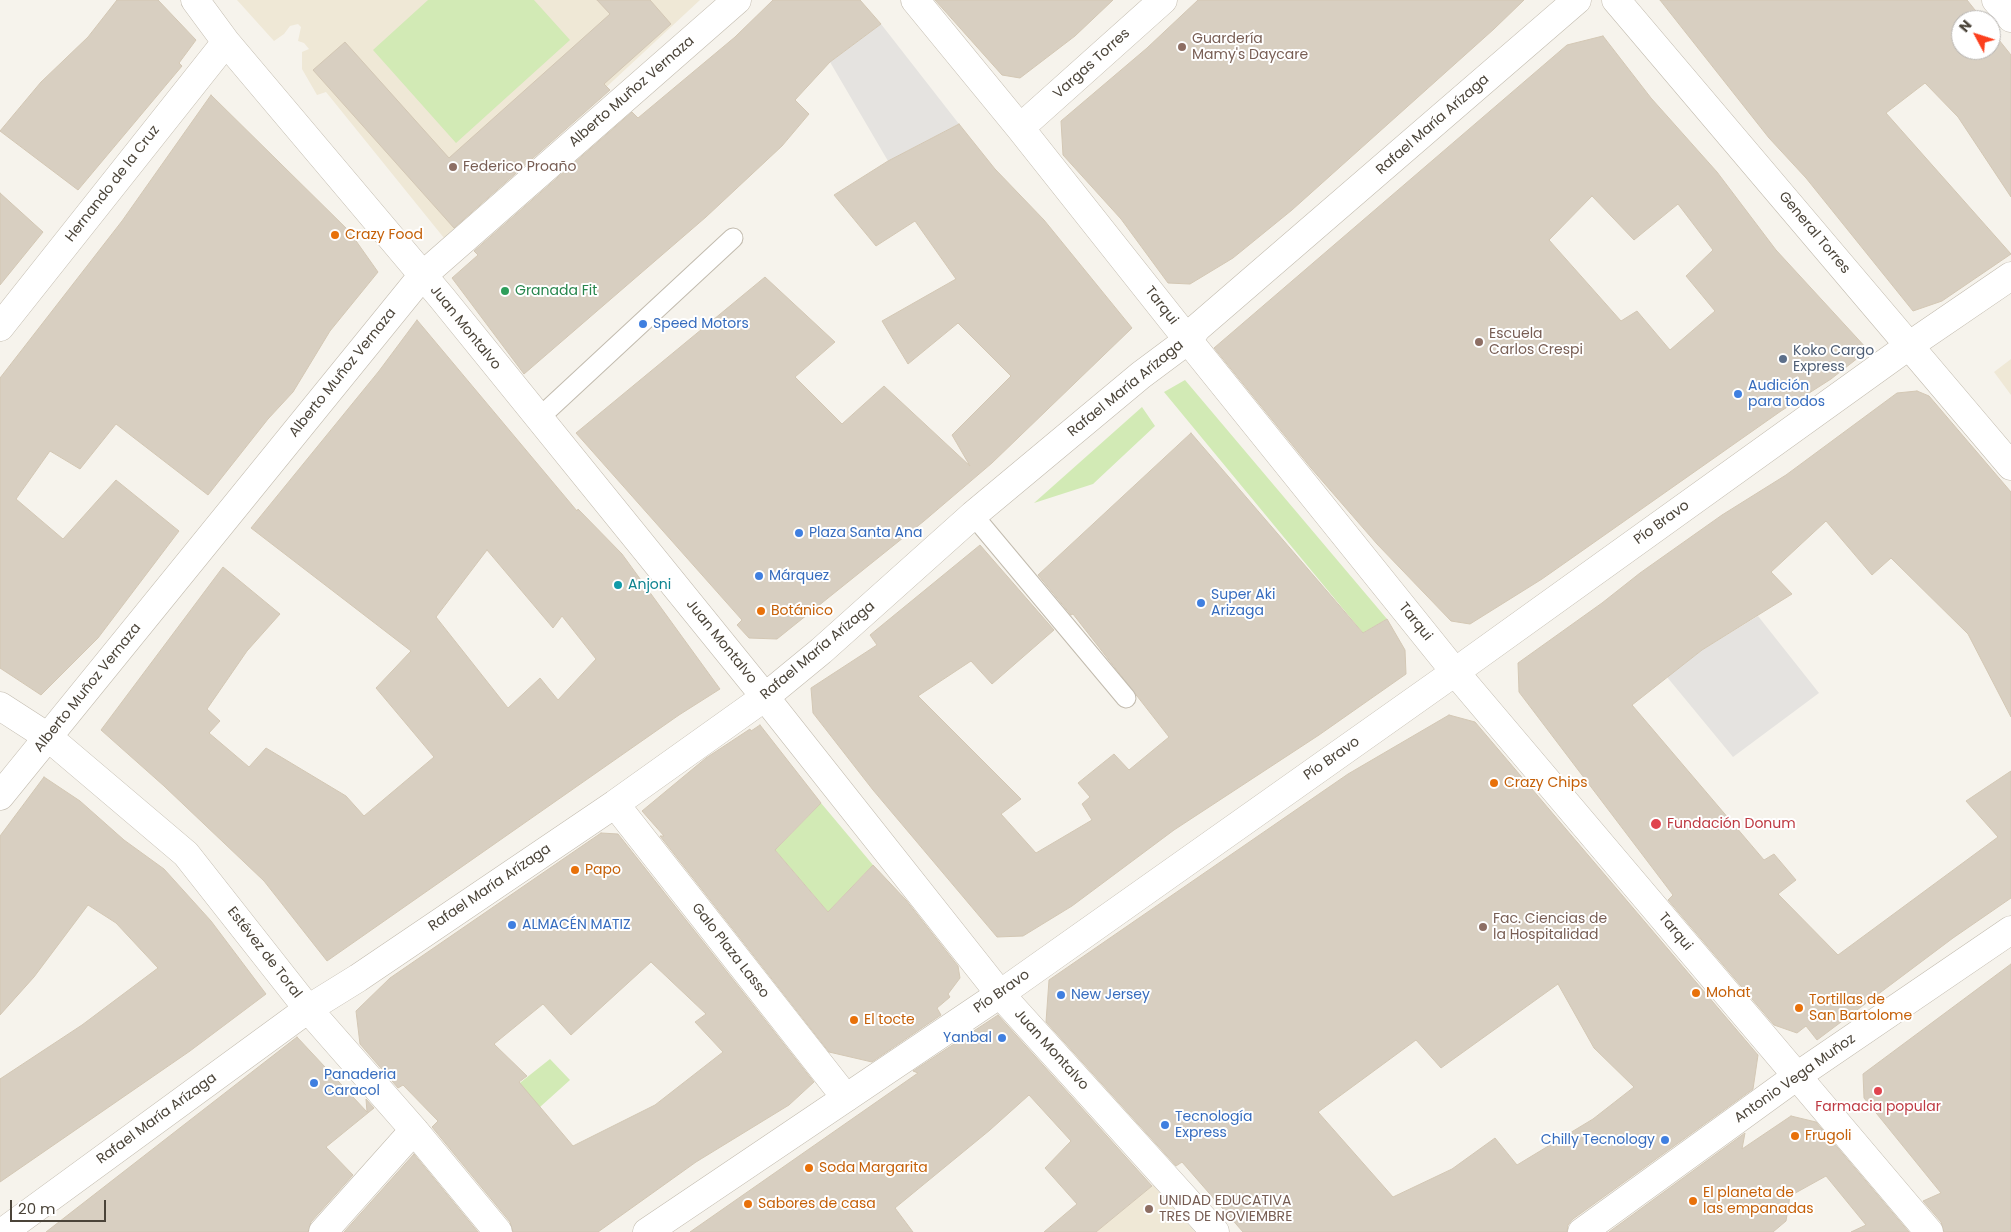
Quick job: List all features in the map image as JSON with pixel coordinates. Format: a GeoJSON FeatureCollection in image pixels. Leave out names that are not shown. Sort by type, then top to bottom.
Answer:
{"type":"FeatureCollection","features":[{"type":"Feature","properties":{"kind":"street","name":"Juan Montalvo"},"geometry":{"type":"LineString","coordinates":[[195,0],[226,42],[539,418],[1000,994],[1215,1232]]}},
{"type":"Feature","properties":{"kind":"street","name":"Alberto Muñoz Vernaza"},"geometry":{"type":"LineString","coordinates":[[0,796],[422,276],[737,0]]}},
{"type":"Feature","properties":{"kind":"street","name":"Tarqui"},"geometry":{"type":"LineString","coordinates":[[915,0],[1020,128],[1455,672],[1928,1232]]}},
{"type":"Feature","properties":{"kind":"street","name":"Vargas Torres"},"geometry":{"type":"LineString","coordinates":[[1020,128],[1163,0]]}},
{"type":"Feature","properties":{"kind":"street","name":"Rafael María Arízaga"},"geometry":{"type":"LineString","coordinates":[[3,1232],[308,1008],[358,978],[614,804],[764,697],[821,651],[973,515],[1141,375],[1188,340],[1197,328],[1577,0]]}},
{"type":"Feature","properties":{"kind":"street","name":"General Torres"},"geometry":{"type":"LineString","coordinates":[[1616,0],[2011,466]]}},
{"type":"Feature","properties":{"kind":"street"},"geometry":{"type":"LineString","coordinates":[[1996,0],[2011,18]]}},
{"type":"Feature","properties":{"kind":"street","name":"Hernando de la Cruz"},"geometry":{"type":"LineString","coordinates":[[0,327],[226,42]]}},
{"type":"Feature","properties":{"kind":"street","name":"Pío Bravo"},"geometry":{"type":"LineString","coordinates":[[647,1232],[1000,994],[1455,672],[1910,345],[2011,276]]}},
{"type":"Feature","properties":{"kind":"street","name":"Estévez de Toral"},"geometry":{"type":"LineString","coordinates":[[0,706],[48,737],[186,854],[308,1008],[414,1130],[498,1232]]}},
{"type":"Feature","properties":{"kind":"street","name":"Galo Plaza Lasso"},"geometry":{"type":"LineString","coordinates":[[614,804],[846,1098]]}},
{"type":"Feature","properties":{"kind":"street","name":"Antonio Vega Muñoz"},"geometry":{"type":"LineString","coordinates":[[1582,1232],[1797,1076],[2011,930]]}},
{"type":"Feature","properties":{"kind":"street"},"geometry":{"type":"LineString","coordinates":[[323,1232],[414,1130]]}},
{"type":"Feature","properties":{"kind":"lane"},"geometry":{"type":"LineString","coordinates":[[539,418],[733,238]]}},
{"type":"Feature","properties":{"kind":"lane"},"geometry":{"type":"LineString","coordinates":[[973,515],[1126,698]]}},
{"type":"Feature","properties":{"kind":"shaded area","name":"Federico Proaño"},"geometry":{"type":"Polygon","coordinates":[[[237,0],[700,0],[444,238],[326,92],[317,95],[302,69],[302,52],[309,49],[304,43],[298,41],[301,27],[298,24],[290,26],[284,34],[274,41],[237,0]]]}},
{"type":"Feature","properties":{"kind":"shaded area"},"geometry":{"type":"Polygon","coordinates":[[[881,24],[959,124],[888,161],[830,62],[881,24]]]}},
{"type":"Feature","properties":{"kind":"shaded area"},"geometry":{"type":"Polygon","coordinates":[[[2011,359],[2011,395],[1994,372],[2011,359]]]}},
{"type":"Feature","properties":{"kind":"shaded area"},"geometry":{"type":"Polygon","coordinates":[[[1758,616],[1819,693],[1733,757],[1667,677],[1702,650],[1758,616]]]}},
{"type":"Feature","properties":{"kind":"shaded area","name":"UNIDAD EDUCATIVA TRES DE NOVIEMBRE"},"geometry":{"type":"Polygon","coordinates":[[[1153,1185],[1195,1232],[1096,1232],[1153,1185]]]}},
{"type":"Feature","properties":{"kind":"green space"},"geometry":{"type":"Polygon","coordinates":[[[428,0],[534,0],[570,40],[456,143],[373,50],[428,0]]]}},
{"type":"Feature","properties":{"kind":"green space"},"geometry":{"type":"Polygon","coordinates":[[[1185,380],[1387,619],[1363,633],[1164,392],[1185,380]]]}},
{"type":"Feature","properties":{"kind":"green space"},"geometry":{"type":"Polygon","coordinates":[[[1142,407],[1155,426],[1093,484],[1034,503],[1142,407]]]}},
{"type":"Feature","properties":{"kind":"green space"},"geometry":{"type":"Polygon","coordinates":[[[821,803],[873,865],[828,912],[775,850],[821,803]]]}},
{"type":"Feature","properties":{"kind":"green space"},"geometry":{"type":"Polygon","coordinates":[[[550,1059],[570,1080],[540,1107],[453,1136],[550,1059]]]}},
{"type":"Feature","properties":{"kind":"building"},"geometry":{"type":"Polygon","coordinates":[[[117,0],[158,0],[196,40],[179,63],[182,66],[78,190],[0,131],[41,82],[88,37],[117,0]]]}},
{"type":"Feature","properties":{"kind":"building"},"geometry":{"type":"Polygon","coordinates":[[[597,0],[650,0],[671,24],[604,84],[610,90],[454,228],[313,70],[345,42],[449,158],[610,14],[597,0]]]}},
{"type":"Feature","properties":{"kind":"building"},"geometry":{"type":"Polygon","coordinates":[[[773,0],[860,0],[881,24],[830,62],[795,100],[809,114],[782,146],[706,217],[524,374],[452,278],[478,255],[474,251],[632,112],[638,118],[735,37],[773,0]]]}},
{"type":"Feature","properties":{"kind":"building"},"geometry":{"type":"Polygon","coordinates":[[[935,0],[1113,0],[1075,36],[1020,78],[1002,75],[935,0]]]}},
{"type":"Feature","properties":{"kind":"building"},"geometry":{"type":"Polygon","coordinates":[[[1198,0],[1524,0],[1292,210],[1233,258],[1190,284],[1168,283],[1121,219],[1063,155],[1061,121],[1147,48],[1198,0]]]}},
{"type":"Feature","properties":{"kind":"building"},"geometry":{"type":"Polygon","coordinates":[[[1660,0],[1967,0],[1975,10],[1951,10],[1951,60],[2001,60],[2001,42],[2011,55],[2011,197],[1958,117],[1925,83],[1886,113],[2011,254],[1942,301],[1913,311],[1806,178],[1769,138],[1660,0]]]}},
{"type":"Feature","properties":{"kind":"building"},"geometry":{"type":"Polygon","coordinates":[[[1603,36],[1651,98],[1717,172],[1776,250],[1868,350],[1831,379],[1781,411],[1542,579],[1470,624],[1451,621],[1377,544],[1311,468],[1214,348],[1567,45],[1603,36]],[[1592,196],[1549,240],[1621,321],[1637,311],[1670,350],[1715,311],[1686,276],[1713,250],[1678,204],[1634,240],[1592,196]]]}},
{"type":"Feature","properties":{"kind":"building"},"geometry":{"type":"Polygon","coordinates":[[[211,95],[349,231],[378,272],[330,331],[293,392],[268,419],[208,495],[116,424],[80,469],[50,451],[16,499],[63,539],[116,480],[179,531],[98,638],[41,695],[0,668],[0,378],[122,221],[211,95]]]}},
{"type":"Feature","properties":{"kind":"building"},"geometry":{"type":"Polygon","coordinates":[[[959,124],[995,169],[1044,220],[1132,328],[992,463],[924,521],[777,639],[749,638],[737,625],[742,620],[576,433],[765,277],[835,342],[795,377],[842,424],[884,386],[970,466],[952,435],[1011,376],[958,323],[908,364],[882,321],[956,279],[915,221],[876,246],[834,195],[888,161],[959,124]]]}},
{"type":"Feature","properties":{"kind":"building"},"geometry":{"type":"Polygon","coordinates":[[[0,193],[43,232],[0,285],[0,193]]]}},
{"type":"Feature","properties":{"kind":"building"},"geometry":{"type":"Polygon","coordinates":[[[417,320],[577,511],[578,509],[622,554],[720,689],[679,715],[327,961],[264,881],[164,786],[101,730],[223,567],[280,614],[247,651],[207,709],[220,721],[209,733],[249,767],[266,748],[346,796],[364,816],[434,757],[376,688],[411,651],[251,528],[379,371],[417,320]],[[487,550],[436,617],[508,708],[540,678],[558,700],[596,659],[562,616],[553,628],[487,550]]]}},
{"type":"Feature","properties":{"kind":"building"},"geometry":{"type":"Polygon","coordinates":[[[1917,391],[1929,396],[2011,492],[2011,717],[1968,634],[1891,558],[1872,575],[1826,521],[1771,572],[1792,594],[1702,650],[1632,705],[1764,860],[1774,854],[1796,880],[1778,894],[1838,955],[1998,837],[1966,801],[2011,771],[2011,898],[1953,938],[1817,1040],[1806,1026],[1797,1033],[1774,1025],[1668,900],[1673,895],[1519,692],[1518,663],[1602,603],[1640,573],[1722,515],[1786,475],[1897,393],[1917,391]]]}},
{"type":"Feature","properties":{"kind":"building"},"geometry":{"type":"Polygon","coordinates":[[[1191,433],[1363,633],[1387,619],[1405,650],[1406,674],[1319,735],[1174,830],[1072,906],[1023,936],[997,937],[873,790],[813,713],[811,688],[877,645],[870,635],[980,545],[1054,630],[992,684],[971,661],[918,696],[1021,799],[1001,814],[1036,853],[1092,820],[1082,804],[1090,797],[1078,783],[1114,754],[1129,770],[1169,737],[1073,614],[1071,615],[1038,575],[1191,433]]]}},
{"type":"Feature","properties":{"kind":"building"},"geometry":{"type":"Polygon","coordinates":[[[1449,715],[1475,722],[1758,1055],[1753,1089],[1573,1219],[1568,1225],[1567,1232],[1243,1232],[1182,1162],[1176,1166],[1046,1022],[1049,980],[1348,774],[1449,715]],[[1558,984],[1441,1068],[1416,1040],[1318,1112],[1393,1197],[1452,1169],[1495,1138],[1517,1165],[1593,1119],[1634,1087],[1594,1048],[1558,984]]]}},
{"type":"Feature","properties":{"kind":"building"},"geometry":{"type":"Polygon","coordinates":[[[760,725],[821,803],[775,850],[828,912],[873,865],[906,900],[958,966],[960,978],[948,994],[950,997],[937,1008],[941,1015],[872,1062],[829,1052],[660,836],[664,836],[642,811],[706,758],[750,729],[751,731],[760,725]]]}},
{"type":"Feature","properties":{"kind":"building"},"geometry":{"type":"Polygon","coordinates":[[[44,777],[80,801],[124,840],[164,869],[211,921],[266,994],[190,1051],[0,1182],[0,1079],[82,1025],[158,968],[116,923],[88,905],[34,977],[0,1015],[0,836],[44,777]]]}},
{"type":"Feature","properties":{"kind":"building"},"geometry":{"type":"Polygon","coordinates":[[[601,833],[618,834],[814,1082],[789,1105],[696,1162],[598,1232],[513,1232],[510,1222],[432,1127],[438,1121],[403,1085],[398,1088],[360,1044],[356,1011],[390,978],[601,833]],[[651,962],[571,1035],[543,1004],[494,1044],[527,1076],[519,1082],[573,1146],[655,1105],[723,1052],[695,1022],[706,1014],[651,962]]]}},
{"type":"Feature","properties":{"kind":"building"},"geometry":{"type":"Polygon","coordinates":[[[2011,964],[2011,1232],[1944,1232],[1941,1222],[1923,1201],[1941,1193],[1864,1098],[1863,1074],[2011,964]]]}},
{"type":"Feature","properties":{"kind":"building"},"geometry":{"type":"Polygon","coordinates":[[[998,1015],[1152,1186],[1096,1232],[1044,1232],[1077,1204],[1045,1168],[1071,1141],[1029,1095],[990,1130],[895,1208],[913,1232],[690,1232],[918,1073],[913,1071],[998,1015]]]}},
{"type":"Feature","properties":{"kind":"building"},"geometry":{"type":"Polygon","coordinates":[[[297,1037],[367,1112],[366,1099],[374,1108],[326,1147],[353,1175],[311,1222],[308,1232],[46,1232],[297,1037]]]}},
{"type":"Feature","properties":{"kind":"building"},"geometry":{"type":"Polygon","coordinates":[[[1791,1116],[1816,1122],[1909,1232],[1851,1232],[1866,1225],[1826,1176],[1790,1196],[1786,1221],[1773,1232],[1609,1232],[1745,1133],[1742,1149],[1791,1116]]]}},
{"type":"Feature","properties":{"kind":"building"},"geometry":{"type":"Polygon","coordinates":[[[414,1154],[478,1232],[344,1232],[414,1154]]]}},
{"type":"Feature","properties":{"kind":"place","name":"Guardería Mamy's Daycare"},"geometry":{"type":"Point","coordinates":[1182,47]}},
{"type":"Feature","properties":{"kind":"place","name":"Federico Proaño"},"geometry":{"type":"Point","coordinates":[453,167]}},
{"type":"Feature","properties":{"kind":"place","name":"Crazy Food"},"geometry":{"type":"Point","coordinates":[335,235]}},
{"type":"Feature","properties":{"kind":"place","name":"Granada Fit"},"geometry":{"type":"Point","coordinates":[505,291]}},
{"type":"Feature","properties":{"kind":"place","name":"Speed Motors"},"geometry":{"type":"Point","coordinates":[643,324]}},
{"type":"Feature","properties":{"kind":"place","name":"Escuela Carlos Crespi"},"geometry":{"type":"Point","coordinates":[1479,342]}},
{"type":"Feature","properties":{"kind":"place","name":"Koko Cargo Express"},"geometry":{"type":"Point","coordinates":[1783,359]}},
{"type":"Feature","properties":{"kind":"place","name":"Audición para todos"},"geometry":{"type":"Point","coordinates":[1738,394]}},
{"type":"Feature","properties":{"kind":"place","name":"Plaza Santa Ana"},"geometry":{"type":"Point","coordinates":[799,533]}},
{"type":"Feature","properties":{"kind":"place","name":"Márquez"},"geometry":{"type":"Point","coordinates":[759,576]}},
{"type":"Feature","properties":{"kind":"place","name":"Anjoni"},"geometry":{"type":"Point","coordinates":[618,585]}},
{"type":"Feature","properties":{"kind":"place","name":"Super Aki Arizaga"},"geometry":{"type":"Point","coordinates":[1201,603]}},
{"type":"Feature","properties":{"kind":"place","name":"Botánico"},"geometry":{"type":"Point","coordinates":[761,611]}},
{"type":"Feature","properties":{"kind":"place","name":"Crazy Chips"},"geometry":{"type":"Point","coordinates":[1494,783]}},
{"type":"Feature","properties":{"kind":"place","name":"Fundación Donum"},"geometry":{"type":"Point","coordinates":[1656,824]}},
{"type":"Feature","properties":{"kind":"place","name":"Papo"},"geometry":{"type":"Point","coordinates":[575,870]}},
{"type":"Feature","properties":{"kind":"place","name":"ALMACÉN MATIZ"},"geometry":{"type":"Point","coordinates":[512,925]}},
{"type":"Feature","properties":{"kind":"place","name":"Fac. Ciencias de la Hospitalidad"},"geometry":{"type":"Point","coordinates":[1483,927]}},
{"type":"Feature","properties":{"kind":"place","name":"Mohat"},"geometry":{"type":"Point","coordinates":[1696,993]}},
{"type":"Feature","properties":{"kind":"place","name":"New Jersey"},"geometry":{"type":"Point","coordinates":[1061,995]}},
{"type":"Feature","properties":{"kind":"place","name":"Tortillas de San Bartolome"},"geometry":{"type":"Point","coordinates":[1799,1008]}},
{"type":"Feature","properties":{"kind":"place","name":"El tocte"},"geometry":{"type":"Point","coordinates":[854,1020]}},
{"type":"Feature","properties":{"kind":"place","name":"Yanbal"},"geometry":{"type":"Point","coordinates":[1002,1038]}},
{"type":"Feature","properties":{"kind":"place","name":"Panaderia Caracol"},"geometry":{"type":"Point","coordinates":[314,1083]}},
{"type":"Feature","properties":{"kind":"place","name":"Farmacia popular"},"geometry":{"type":"Point","coordinates":[1878,1091]}},
{"type":"Feature","properties":{"kind":"place","name":"Tecnología Express"},"geometry":{"type":"Point","coordinates":[1165,1125]}},
{"type":"Feature","properties":{"kind":"place","name":"Frugoli"},"geometry":{"type":"Point","coordinates":[1795,1136]}},
{"type":"Feature","properties":{"kind":"place","name":"Chilly Tecnology"},"geometry":{"type":"Point","coordinates":[1665,1140]}},
{"type":"Feature","properties":{"kind":"place","name":"Soda Margarita"},"geometry":{"type":"Point","coordinates":[809,1168]}},
{"type":"Feature","properties":{"kind":"place","name":"El planeta de las empanadas"},"geometry":{"type":"Point","coordinates":[1693,1201]}},
{"type":"Feature","properties":{"kind":"place","name":"Sabores de casa"},"geometry":{"type":"Point","coordinates":[748,1204]}},
{"type":"Feature","properties":{"kind":"place","name":"UNIDAD EDUCATIVA TRES DE NOVIEMBRE"},"geometry":{"type":"Point","coordinates":[1149,1209]}}]}
